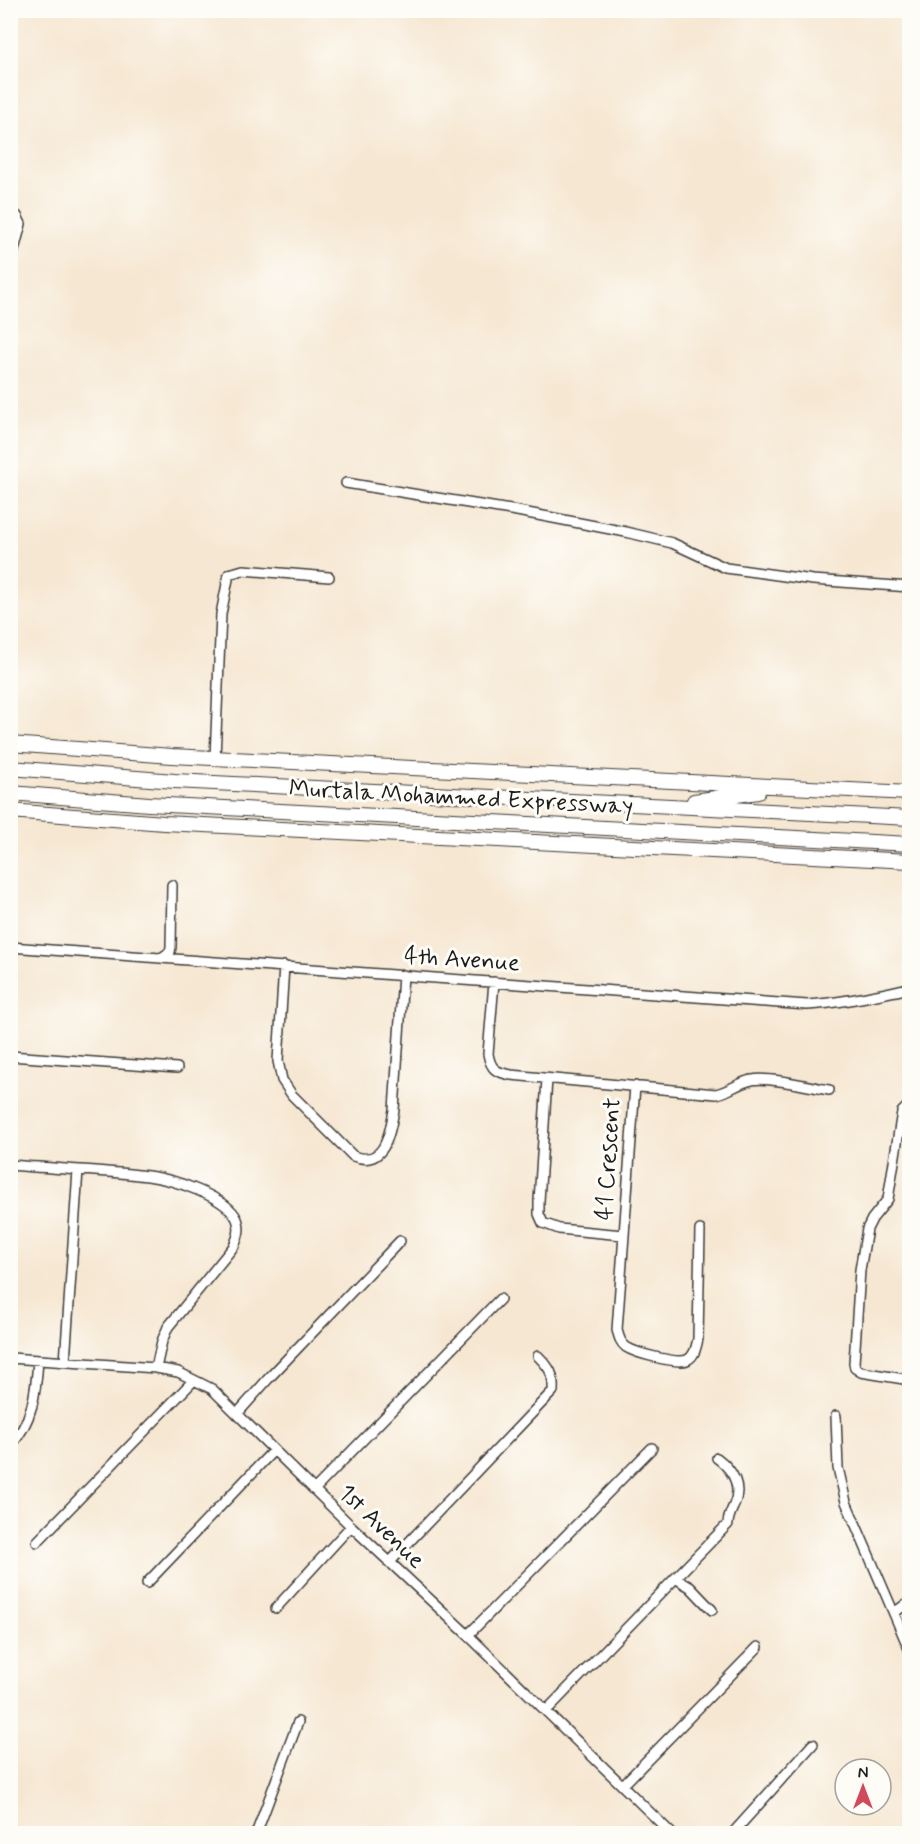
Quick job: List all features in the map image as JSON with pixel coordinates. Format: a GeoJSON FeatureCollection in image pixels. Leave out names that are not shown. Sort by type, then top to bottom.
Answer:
{"type":"FeatureCollection","features":[{"type":"Feature","properties":{"kind":"highway","name":"Murtala Mohammed Expressway"},"geometry":{"type":"LineString","coordinates":[[10,744],[215,758],[909,793]]}},
{"type":"Feature","properties":{"kind":"highway","name":"Murtala Mohammed Expressway"},"geometry":{"type":"LineString","coordinates":[[10,768],[176,781],[909,818]]}},
{"type":"Feature","properties":{"kind":"highway"},"geometry":{"type":"LineString","coordinates":[[664,806],[787,787]]}},
{"type":"Feature","properties":{"kind":"highway","name":"Murtala Mohammed Expressway"},"geometry":{"type":"LineString","coordinates":[[10,793],[149,804],[909,844]]}},
{"type":"Feature","properties":{"kind":"highway","name":"Murtala Mohammed Expressway"},"geometry":{"type":"LineString","coordinates":[[10,811],[164,823],[909,861]]}},
{"type":"Feature","properties":{"kind":"highway"},"geometry":{"type":"LineString","coordinates":[[666,832],[777,855]]}},
{"type":"Feature","properties":{"kind":"street"},"geometry":{"type":"LineString","coordinates":[[10,212],[17,216],[21,224],[10,266]]}},
{"type":"Feature","properties":{"kind":"street"},"geometry":{"type":"LineString","coordinates":[[346,483],[517,511],[626,532],[672,543],[726,568],[813,580],[909,587]]}},
{"type":"Feature","properties":{"kind":"street"},"geometry":{"type":"LineString","coordinates":[[215,758],[221,614],[229,574],[243,570],[329,577]]}},
{"type":"Feature","properties":{"kind":"street"},"geometry":{"type":"LineString","coordinates":[[161,958],[170,952],[171,947],[172,885]]}},
{"type":"Feature","properties":{"kind":"street","name":"4th Avenue"},"geometry":{"type":"LineString","coordinates":[[10,947],[807,1005],[838,1003],[909,988]]}},
{"type":"Feature","properties":{"kind":"street"},"geometry":{"type":"LineString","coordinates":[[284,966],[278,1060],[282,1080],[292,1095],[353,1156],[363,1160],[372,1158],[380,1152],[391,1128],[403,975]]}},
{"type":"Feature","properties":{"kind":"street","name":"41 Crescent"},"geometry":{"type":"LineString","coordinates":[[494,982],[488,1054],[490,1065],[498,1072],[548,1079],[717,1094],[733,1089],[749,1080],[761,1079],[829,1090]]}},
{"type":"Feature","properties":{"kind":"street"},"geometry":{"type":"LineString","coordinates":[[10,1056],[177,1068]]}},
{"type":"Feature","properties":{"kind":"street","name":"41 Crescent"},"geometry":{"type":"LineString","coordinates":[[548,1079],[538,1201],[543,1223],[559,1229],[623,1235]]}},
{"type":"Feature","properties":{"kind":"street","name":"41 Crescent"},"geometry":{"type":"LineString","coordinates":[[635,1086],[617,1330],[619,1340],[627,1348],[673,1360],[685,1361],[692,1356],[698,1339],[700,1230]]}},
{"type":"Feature","properties":{"kind":"street"},"geometry":{"type":"LineString","coordinates":[[909,1104],[902,1112],[888,1199],[867,1229],[860,1270],[854,1363],[855,1368],[861,1372],[909,1380]]}},
{"type":"Feature","properties":{"kind":"street"},"geometry":{"type":"LineString","coordinates":[[10,1165],[149,1176],[173,1181],[198,1190],[220,1203],[237,1220],[239,1236],[234,1246],[168,1327],[162,1341],[156,1368]]}},
{"type":"Feature","properties":{"kind":"street"},"geometry":{"type":"LineString","coordinates":[[65,1362],[78,1170]]}},
{"type":"Feature","properties":{"kind":"street"},"geometry":{"type":"LineString","coordinates":[[237,1414],[400,1241]]}},
{"type":"Feature","properties":{"kind":"street"},"geometry":{"type":"LineString","coordinates":[[314,1490],[500,1299]]}},
{"type":"Feature","properties":{"kind":"street"},"geometry":{"type":"LineString","coordinates":[[389,1563],[553,1391],[554,1381],[551,1371],[538,1356]]}},
{"type":"Feature","properties":{"kind":"street","name":"1st Avenue"},"geometry":{"type":"LineString","coordinates":[[10,1358],[156,1368],[178,1372],[212,1389],[389,1563],[468,1635],[672,1833]]}},
{"type":"Feature","properties":{"kind":"street"},"geometry":{"type":"LineString","coordinates":[[10,1446],[26,1425],[33,1404],[38,1360]]}},
{"type":"Feature","properties":{"kind":"street"},"geometry":{"type":"LineString","coordinates":[[37,1542],[194,1380]]}},
{"type":"Feature","properties":{"kind":"street"},"geometry":{"type":"LineString","coordinates":[[836,1416],[838,1468],[846,1502],[909,1651]]}},
{"type":"Feature","properties":{"kind":"street"},"geometry":{"type":"LineString","coordinates":[[468,1635],[652,1448]]}},
{"type":"Feature","properties":{"kind":"street"},"geometry":{"type":"LineString","coordinates":[[147,1583],[273,1450]]}},
{"type":"Feature","properties":{"kind":"street"},"geometry":{"type":"LineString","coordinates":[[546,1711],[728,1524],[738,1484],[728,1467],[717,1458]]}},
{"type":"Feature","properties":{"kind":"street"},"geometry":{"type":"LineString","coordinates":[[276,1608],[351,1526]]}},
{"type":"Feature","properties":{"kind":"street"},"geometry":{"type":"LineString","coordinates":[[675,1578],[690,1587],[712,1610]]}},
{"type":"Feature","properties":{"kind":"street"},"geometry":{"type":"LineString","coordinates":[[894,1613],[909,1601]]}},
{"type":"Feature","properties":{"kind":"street"},"geometry":{"type":"LineString","coordinates":[[623,1785],[758,1647]]}},
{"type":"Feature","properties":{"kind":"street"},"geometry":{"type":"LineString","coordinates":[[256,1833],[298,1722]]}},
{"type":"Feature","properties":{"kind":"street"},"geometry":{"type":"LineString","coordinates":[[732,1833],[813,1744]]}}]}
